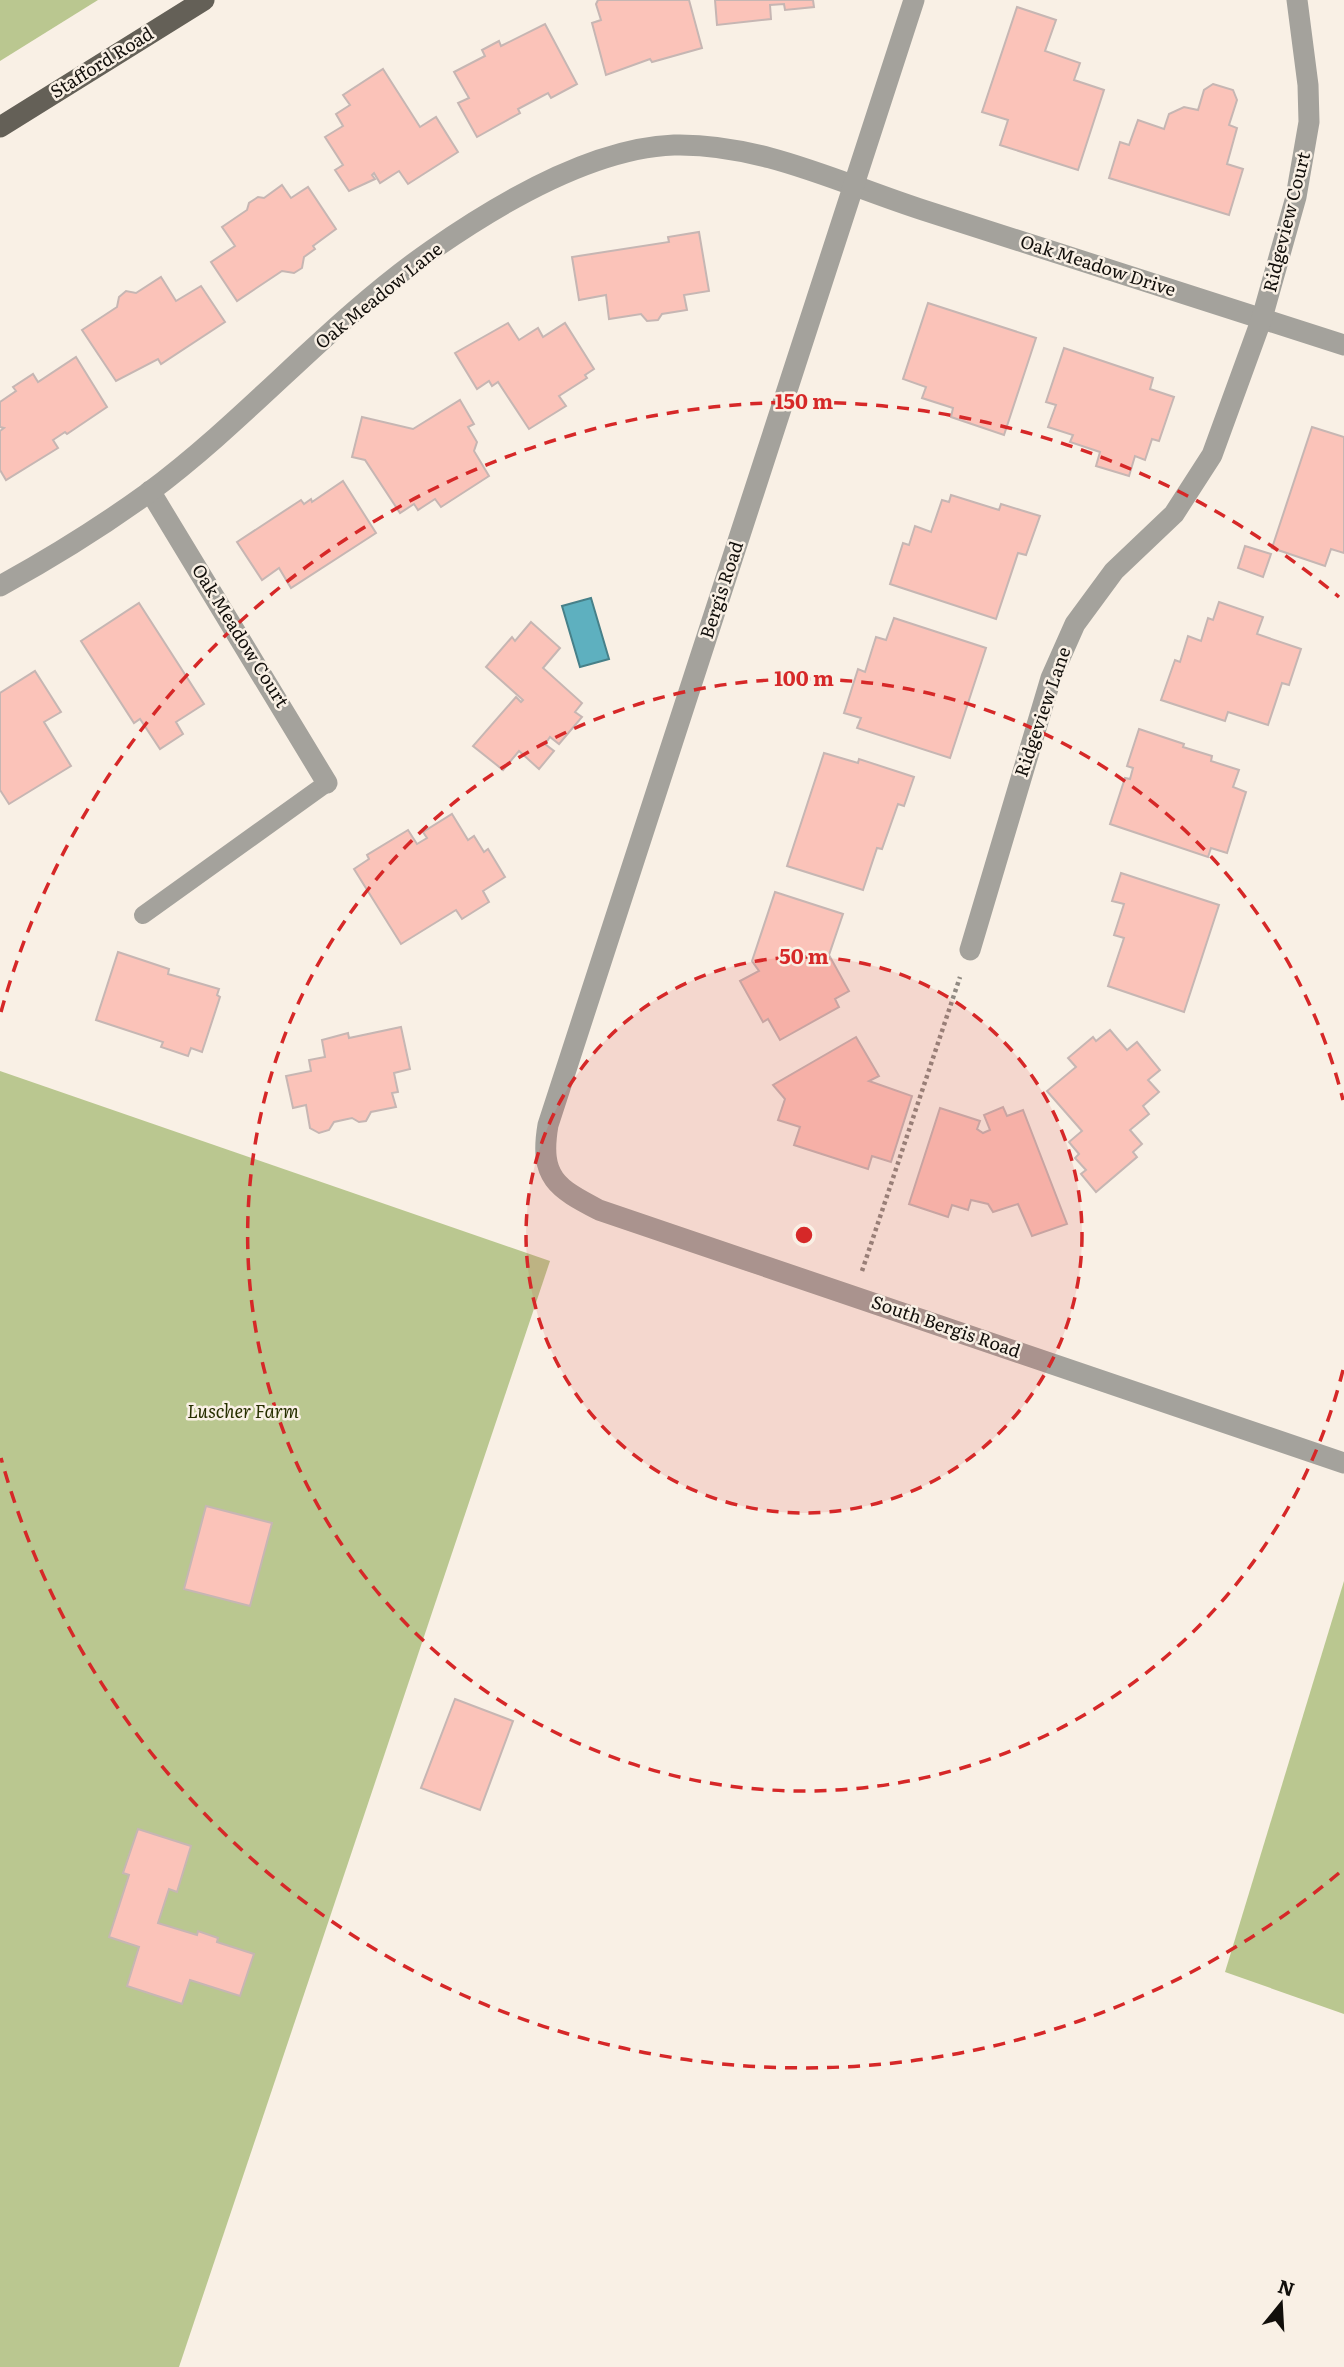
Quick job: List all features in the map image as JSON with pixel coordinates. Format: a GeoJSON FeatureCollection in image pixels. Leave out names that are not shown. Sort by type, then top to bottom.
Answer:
{"type":"FeatureCollection","features":[{"type":"Feature","properties":{"kind":"main road","name":"Stafford Road"},"geometry":{"type":"LineString","coordinates":[[0,127],[204,0]]}},
{"type":"Feature","properties":{"kind":"street","name":"Bergis Road"},"geometry":{"type":"LineString","coordinates":[[555,1181],[545,1151],[548,1125],[914,0]]}},
{"type":"Feature","properties":{"kind":"street","name":"Ridgeview Court"},"geometry":{"type":"LineString","coordinates":[[1262,318],[1296,197],[1309,122],[1308,85],[1297,0]]}},
{"type":"Feature","properties":{"kind":"street","name":"Oak Meadow Lane"},"geometry":{"type":"LineString","coordinates":[[0,586],[58,554],[150,491],[431,250],[515,198],[592,163],[624,152],[672,145],[707,146],[792,164],[853,186]]}},
{"type":"Feature","properties":{"kind":"street","name":"Oak Meadow Drive"},"geometry":{"type":"LineString","coordinates":[[853,186],[1344,345]]}},
{"type":"Feature","properties":{"kind":"street","name":"Ridgeview Lane"},"geometry":{"type":"LineString","coordinates":[[970,950],[1051,678],[1075,624],[1114,571],[1174,514],[1212,455],[1262,318]]}},
{"type":"Feature","properties":{"kind":"street","name":"Oak Meadow Court"},"geometry":{"type":"LineString","coordinates":[[150,491],[327,783]]}},
{"type":"Feature","properties":{"kind":"street","name":"South Bergis Road"},"geometry":{"type":"LineString","coordinates":[[555,1181],[566,1194],[599,1210],[1344,1463]]}},
{"type":"Feature","properties":{"kind":"lane"},"geometry":{"type":"LineString","coordinates":[[143,915],[327,783]]}},
{"type":"Feature","properties":{"kind":"path"},"geometry":{"type":"LineString","coordinates":[[854,1295],[970,950]]}},
{"type":"Feature","properties":{"kind":"green space"},"geometry":{"type":"Polygon","coordinates":[[[0,0],[98,0],[0,61],[0,0]]]}},
{"type":"Feature","properties":{"kind":"green space","name":"Luscher Farm"},"geometry":{"type":"Polygon","coordinates":[[[0,1071],[550,1261],[179,2367],[0,2367],[0,1071]]]}},
{"type":"Feature","properties":{"kind":"green space"},"geometry":{"type":"Polygon","coordinates":[[[1344,1581],[1344,2014],[1225,1972],[1344,1581]]]}},
{"type":"Feature","properties":{"kind":"water"},"geometry":{"type":"Polygon","coordinates":[[[591,598],[609,659],[580,667],[562,606],[591,598]]]}},
{"type":"Feature","properties":{"kind":"building"},"geometry":{"type":"Polygon","coordinates":[[[598,0],[689,0],[702,48],[652,62],[650,59],[606,75],[592,23],[601,20],[596,4],[598,0]]]}},
{"type":"Feature","properties":{"kind":"building"},"geometry":{"type":"Polygon","coordinates":[[[715,0],[813,0],[814,7],[785,10],[784,4],[770,5],[771,19],[717,25],[715,0]]]}},
{"type":"Feature","properties":{"kind":"building"},"geometry":{"type":"Polygon","coordinates":[[[1017,7],[1056,20],[1045,51],[1080,63],[1074,80],[1104,90],[1078,170],[1000,145],[1008,120],[982,112],[1017,7]]]}},
{"type":"Feature","properties":{"kind":"building"},"geometry":{"type":"Polygon","coordinates":[[[545,24],[577,84],[551,98],[548,93],[518,109],[520,113],[477,137],[458,103],[469,98],[454,72],[485,56],[482,50],[499,41],[501,46],[545,24]]]}},
{"type":"Feature","properties":{"kind":"building"},"geometry":{"type":"Polygon","coordinates":[[[383,69],[420,127],[436,117],[458,152],[408,184],[399,171],[380,183],[374,173],[372,175],[375,179],[349,191],[335,170],[343,165],[325,137],[343,126],[336,114],[350,105],[343,95],[383,69]]]}},
{"type":"Feature","properties":{"kind":"building"},"geometry":{"type":"Polygon","coordinates":[[[1213,84],[1233,90],[1237,100],[1229,125],[1237,128],[1227,164],[1243,169],[1229,215],[1109,178],[1120,142],[1129,145],[1138,120],[1164,129],[1169,114],[1184,107],[1198,110],[1204,90],[1213,84]]]}},
{"type":"Feature","properties":{"kind":"building"},"geometry":{"type":"Polygon","coordinates":[[[282,185],[291,198],[308,187],[336,229],[313,246],[315,249],[304,257],[302,268],[294,273],[282,271],[237,301],[211,262],[235,246],[222,227],[247,210],[249,203],[258,197],[264,198],[282,185]]]}},
{"type":"Feature","properties":{"kind":"building"},"geometry":{"type":"Polygon","coordinates":[[[699,232],[709,291],[684,295],[687,310],[662,314],[658,320],[647,321],[641,314],[609,319],[606,295],[579,300],[572,257],[669,242],[668,237],[699,232]]]}},
{"type":"Feature","properties":{"kind":"building"},"geometry":{"type":"Polygon","coordinates":[[[161,277],[176,301],[201,286],[225,322],[161,364],[158,359],[116,381],[82,330],[117,307],[119,297],[126,291],[136,293],[161,277]]]}},
{"type":"Feature","properties":{"kind":"building"},"geometry":{"type":"Polygon","coordinates":[[[928,303],[1036,338],[1004,435],[951,417],[953,408],[922,398],[926,387],[903,379],[928,303]]]}},
{"type":"Feature","properties":{"kind":"building"},"geometry":{"type":"Polygon","coordinates":[[[508,323],[519,340],[538,328],[543,337],[565,323],[594,369],[585,375],[587,378],[559,396],[566,406],[529,429],[498,382],[492,386],[489,381],[477,389],[455,353],[508,323]]]}},
{"type":"Feature","properties":{"kind":"building"},"geometry":{"type":"Polygon","coordinates":[[[1064,348],[1153,378],[1150,389],[1174,397],[1159,441],[1152,439],[1145,460],[1135,456],[1129,476],[1096,466],[1100,452],[1070,442],[1073,435],[1048,427],[1056,405],[1046,402],[1064,348]]]}},
{"type":"Feature","properties":{"kind":"building"},"geometry":{"type":"Polygon","coordinates":[[[76,357],[107,407],[67,434],[65,432],[53,440],[58,448],[6,480],[0,470],[0,431],[4,428],[0,427],[0,402],[16,391],[13,387],[33,374],[38,382],[76,357]]]}},
{"type":"Feature","properties":{"kind":"building"},"geometry":{"type":"Polygon","coordinates":[[[460,400],[474,424],[468,427],[477,442],[474,451],[489,476],[441,507],[435,499],[418,510],[414,504],[400,513],[365,460],[352,457],[362,417],[413,429],[460,400]]]}},
{"type":"Feature","properties":{"kind":"building"},"geometry":{"type":"Polygon","coordinates":[[[1312,427],[1344,437],[1344,553],[1331,549],[1325,566],[1272,548],[1312,427]]]}},
{"type":"Feature","properties":{"kind":"building"},"geometry":{"type":"Polygon","coordinates":[[[343,481],[376,533],[291,588],[279,568],[262,580],[237,542],[301,500],[304,504],[311,499],[312,502],[343,481]]]}},
{"type":"Feature","properties":{"kind":"building"},"geometry":{"type":"Polygon","coordinates":[[[951,495],[999,510],[1001,504],[1040,516],[1026,555],[1018,553],[996,619],[890,584],[903,543],[909,545],[915,526],[931,532],[942,500],[949,502],[951,495]]]}},
{"type":"Feature","properties":{"kind":"building"},"geometry":{"type":"Polygon","coordinates":[[[1245,546],[1271,554],[1263,577],[1238,568],[1245,546]]]}},
{"type":"Feature","properties":{"kind":"building"},"geometry":{"type":"Polygon","coordinates":[[[1219,602],[1263,617],[1257,634],[1301,649],[1289,685],[1282,683],[1268,725],[1228,712],[1225,721],[1161,700],[1175,660],[1180,662],[1188,636],[1201,641],[1208,618],[1213,620],[1219,602]]]}},
{"type":"Feature","properties":{"kind":"building"},"geometry":{"type":"Polygon","coordinates":[[[139,603],[204,704],[176,722],[183,734],[160,749],[140,719],[134,723],[81,641],[139,603]]]}},
{"type":"Feature","properties":{"kind":"building"},"geometry":{"type":"Polygon","coordinates":[[[894,618],[986,648],[950,758],[857,728],[861,718],[844,713],[858,669],[865,672],[876,637],[886,640],[894,618]]]}},
{"type":"Feature","properties":{"kind":"building"},"geometry":{"type":"Polygon","coordinates":[[[531,622],[560,648],[543,668],[582,703],[575,712],[582,717],[559,744],[550,737],[545,744],[554,751],[539,769],[519,751],[503,770],[473,746],[516,697],[521,702],[523,700],[486,667],[512,637],[515,641],[531,622]]]}},
{"type":"Feature","properties":{"kind":"building"},"geometry":{"type":"Polygon","coordinates":[[[35,671],[61,712],[44,722],[71,766],[9,804],[0,790],[0,693],[35,671]]]}},
{"type":"Feature","properties":{"kind":"building"},"geometry":{"type":"Polygon","coordinates":[[[1139,729],[1184,744],[1183,747],[1212,756],[1211,761],[1239,770],[1233,787],[1246,792],[1227,853],[1211,848],[1208,857],[1110,824],[1125,778],[1130,779],[1133,768],[1127,766],[1139,729]]]}},
{"type":"Feature","properties":{"kind":"building"},"geometry":{"type":"Polygon","coordinates":[[[824,753],[858,763],[859,759],[914,777],[904,806],[898,804],[882,849],[877,848],[863,890],[787,866],[824,753]]]}},
{"type":"Feature","properties":{"kind":"building"},"geometry":{"type":"Polygon","coordinates":[[[452,814],[468,840],[474,836],[484,852],[488,849],[505,877],[483,891],[489,902],[462,919],[456,910],[401,944],[354,869],[369,859],[367,855],[408,830],[417,844],[427,838],[423,832],[452,814]]]}},
{"type":"Feature","properties":{"kind":"building"},"geometry":{"type":"Polygon","coordinates":[[[1121,873],[1219,905],[1184,1012],[1108,986],[1124,938],[1114,935],[1124,904],[1112,901],[1121,873]]]}},
{"type":"Feature","properties":{"kind":"building"},"geometry":{"type":"Polygon","coordinates":[[[775,892],[843,914],[829,955],[849,991],[835,999],[839,1007],[780,1040],[768,1019],[763,1022],[740,981],[759,971],[752,961],[775,892]]]}},
{"type":"Feature","properties":{"kind":"building"},"geometry":{"type":"Polygon","coordinates":[[[118,952],[169,969],[168,974],[219,989],[217,995],[220,997],[202,1052],[191,1048],[188,1056],[161,1047],[163,1042],[96,1020],[118,952]]]}},
{"type":"Feature","properties":{"kind":"building"},"geometry":{"type":"Polygon","coordinates":[[[401,1027],[410,1069],[394,1073],[398,1092],[392,1093],[396,1107],[371,1112],[366,1121],[359,1122],[352,1118],[334,1122],[329,1130],[319,1133],[310,1128],[306,1105],[293,1108],[286,1076],[311,1071],[309,1060],[325,1057],[322,1040],[348,1033],[349,1038],[401,1027]]]}},
{"type":"Feature","properties":{"kind":"building"},"geometry":{"type":"Polygon","coordinates":[[[1110,1030],[1127,1050],[1137,1042],[1160,1070],[1148,1080],[1159,1092],[1143,1106],[1149,1114],[1130,1130],[1142,1144],[1133,1152],[1137,1157],[1096,1192],[1081,1174],[1086,1170],[1075,1158],[1079,1154],[1069,1142],[1082,1131],[1047,1091],[1076,1067],[1068,1058],[1093,1037],[1096,1041],[1110,1030]]]}},
{"type":"Feature","properties":{"kind":"building"},"geometry":{"type":"Polygon","coordinates":[[[856,1037],[879,1076],[869,1081],[912,1096],[891,1162],[872,1156],[868,1169],[794,1145],[800,1127],[778,1120],[785,1099],[773,1085],[856,1037]]]}},
{"type":"Feature","properties":{"kind":"building"},"geometry":{"type":"Polygon","coordinates":[[[1003,1107],[1007,1116],[1023,1110],[1067,1224],[1032,1236],[1018,1204],[993,1212],[988,1204],[971,1200],[968,1210],[952,1205],[948,1217],[909,1204],[940,1108],[980,1121],[977,1129],[983,1133],[990,1130],[984,1115],[1003,1107]]]}},
{"type":"Feature","properties":{"kind":"building"},"geometry":{"type":"Polygon","coordinates":[[[206,1506],[272,1523],[250,1606],[184,1589],[206,1506]]]}},
{"type":"Feature","properties":{"kind":"building"},"geometry":{"type":"Polygon","coordinates":[[[455,1699],[513,1721],[480,1810],[421,1788],[455,1699]]]}},
{"type":"Feature","properties":{"kind":"building"},"geometry":{"type":"Polygon","coordinates":[[[138,1829],[191,1846],[177,1892],[169,1889],[158,1923],[197,1935],[198,1931],[218,1938],[217,1942],[254,1954],[240,1996],[190,1980],[182,2004],[127,1986],[139,1947],[109,1937],[129,1875],[123,1873],[138,1829]]]}}]}
